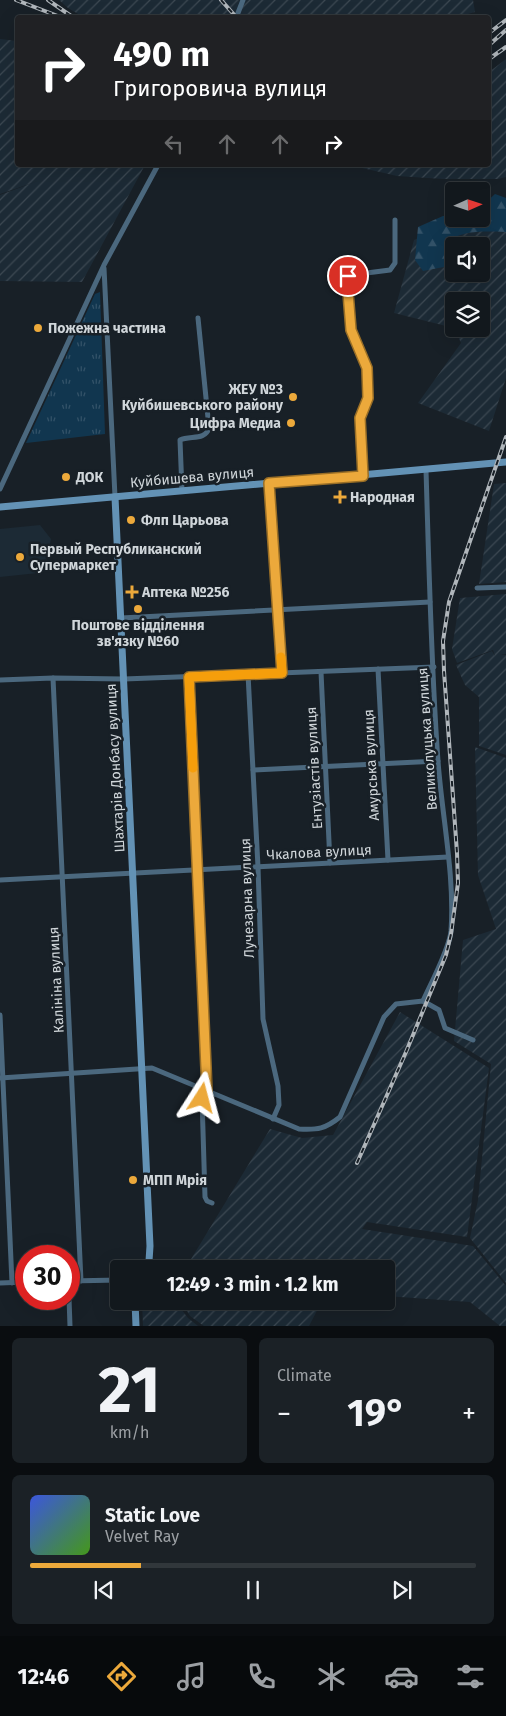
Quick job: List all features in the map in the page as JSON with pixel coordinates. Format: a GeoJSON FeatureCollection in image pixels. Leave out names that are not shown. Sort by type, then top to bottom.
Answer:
{"type":"FeatureCollection","features":[{"type":"Feature","properties":{"kind":"street"},"geometry":{"type":"LineString","coordinates":[[237,15],[243,0]]}},
{"type":"Feature","properties":{"kind":"street"},"geometry":{"type":"LineString","coordinates":[[0,489],[104,265],[157,167]]}},
{"type":"Feature","properties":{"kind":"street"},"geometry":{"type":"LineString","coordinates":[[363,476],[360,418],[368,398],[367,368],[351,330],[347,280],[351,274],[390,270],[394,267],[395,220]]}},
{"type":"Feature","properties":{"kind":"street","name":"Шахтарів Донбасу вулиця"},"geometry":{"type":"LineString","coordinates":[[104,265],[150,1260]]}},
{"type":"Feature","properties":{"kind":"street"},"geometry":{"type":"LineString","coordinates":[[182,491],[180,440],[206,434],[209,428],[198,318]]}},
{"type":"Feature","properties":{"kind":"street","name":"Куйбишева вулиця"},"geometry":{"type":"LineString","coordinates":[[0,507],[506,462]]}},
{"type":"Feature","properties":{"kind":"street","name":"Великолуцька вулиця"},"geometry":{"type":"LineString","coordinates":[[423,1001],[440,963],[450,933],[451,904],[438,761],[426,470]]}},
{"type":"Feature","properties":{"kind":"street"},"geometry":{"type":"LineString","coordinates":[[269,483],[282,673]]}},
{"type":"Feature","properties":{"kind":"street"},"geometry":{"type":"LineString","coordinates":[[477,588],[506,587]]}},
{"type":"Feature","properties":{"kind":"street"},"geometry":{"type":"LineString","coordinates":[[121,618],[430,602]]}},
{"type":"Feature","properties":{"kind":"street"},"geometry":{"type":"LineString","coordinates":[[0,680],[53,678],[124,679],[434,667]]}},
{"type":"Feature","properties":{"kind":"street","name":"Амурська вулиця"},"geometry":{"type":"LineString","coordinates":[[378,669],[388,860]]}},
{"type":"Feature","properties":{"kind":"street","name":"Ентузіастів вулиця"},"geometry":{"type":"LineString","coordinates":[[321,672],[330,863]]}},
{"type":"Feature","properties":{"kind":"street","name":"Лучезарна вулиця"},"geometry":{"type":"LineString","coordinates":[[248,674],[258,867],[263,1019],[278,1086],[279,1105],[273,1119]]}},
{"type":"Feature","properties":{"kind":"street"},"geometry":{"type":"LineString","coordinates":[[189,677],[207,1091],[202,1098],[205,1196],[207,1201],[212,1203]]}},
{"type":"Feature","properties":{"kind":"street","name":"Калініна вулиця"},"geometry":{"type":"LineString","coordinates":[[53,678],[82,1280]]}},
{"type":"Feature","properties":{"kind":"street"},"geometry":{"type":"LineString","coordinates":[[253,770],[438,761]]}},
{"type":"Feature","properties":{"kind":"street","name":"Чкалова вулиця"},"geometry":{"type":"LineString","coordinates":[[0,880],[448,857]]}},
{"type":"Feature","properties":{"kind":"street"},"geometry":{"type":"LineString","coordinates":[[2,1078],[152,1068],[299,1129],[314,1130],[329,1126],[340,1117],[384,1017],[396,1004],[423,1001],[439,1010],[445,1028],[473,1040]]}},
{"type":"Feature","properties":{"kind":"street"},"geometry":{"type":"LineString","coordinates":[[0,1015],[12,1283]]}},
{"type":"Feature","properties":{"kind":"street"},"geometry":{"type":"LineString","coordinates":[[82,1280],[110,1280]]}},
{"type":"Feature","properties":{"kind":"street"},"geometry":{"type":"LineString","coordinates":[[0,1283],[15,1283]]}},
{"type":"Feature","properties":{"kind":"street"},"geometry":{"type":"LineString","coordinates":[[69,1310],[70,1326]]}},
{"type":"Feature","properties":{"kind":"street"},"geometry":{"type":"LineString","coordinates":[[135,1310],[136,1326]]}},
{"type":"Feature","properties":{"kind":"shaded area"},"geometry":{"type":"Polygon","coordinates":[[[59,0],[473,0],[475,12],[464,15],[80,15],[59,0]]]}},
{"type":"Feature","properties":{"kind":"shaded area"},"geometry":{"type":"Polygon","coordinates":[[[0,39],[15,41],[15,167],[144,167],[82,282],[0,281],[0,195],[38,181],[0,194],[0,39]]]}},
{"type":"Feature","properties":{"kind":"shaded area"},"geometry":{"type":"Polygon","coordinates":[[[506,59],[506,177],[498,179],[443,179],[397,176],[358,167],[491,167],[491,70],[506,59]]]}},
{"type":"Feature","properties":{"kind":"shaded area"},"geometry":{"type":"Polygon","coordinates":[[[506,201],[506,378],[489,431],[418,403],[461,343],[458,337],[490,337],[490,292],[445,292],[445,326],[394,313],[414,240],[445,227],[490,228],[490,213],[506,201]]]}},
{"type":"Feature","properties":{"kind":"shaded area"},"geometry":{"type":"Polygon","coordinates":[[[506,483],[506,582],[479,584],[494,484],[506,483]]]}},
{"type":"Feature","properties":{"kind":"shaded area"},"geometry":{"type":"Polygon","coordinates":[[[40,525],[51,539],[47,559],[38,573],[0,577],[0,529],[40,525]]]}},
{"type":"Feature","properties":{"kind":"shaded area"},"geometry":{"type":"Polygon","coordinates":[[[506,594],[506,654],[500,655],[506,655],[506,755],[479,746],[479,697],[465,685],[456,665],[492,651],[495,656],[493,650],[457,663],[452,649],[460,598],[506,594]]]}},
{"type":"Feature","properties":{"kind":"shaded area"},"geometry":{"type":"Polygon","coordinates":[[[475,747],[506,758],[506,1283],[470,1238],[478,1200],[491,1064],[454,1041],[463,940],[496,929],[478,875],[475,747]]]}},
{"type":"Feature","properties":{"kind":"shaded area"},"geometry":{"type":"Polygon","coordinates":[[[400,1012],[489,1068],[467,1237],[367,1222],[362,1229],[473,1246],[506,1286],[506,1326],[500,1326],[470,1302],[395,1297],[395,1260],[190,1260],[270,1129],[302,1138],[333,1135],[400,1012]]]}},
{"type":"Feature","properties":{"kind":"shaded area"},"geometry":{"type":"Polygon","coordinates":[[[142,1310],[182,1310],[198,1326],[143,1326],[142,1310]]]}},
{"type":"Feature","properties":{"kind":"shaded area"},"geometry":{"type":"Polygon","coordinates":[[[186,1310],[317,1310],[309,1326],[204,1326],[190,1316],[186,1310]]]}},
{"type":"Feature","properties":{"kind":"green space"},"geometry":{"type":"Polygon","coordinates":[[[495,194],[506,198],[506,232],[474,232],[454,237],[445,237],[445,267],[423,271],[415,260],[418,227],[445,216],[445,228],[490,228],[490,199],[495,194]]]}},
{"type":"Feature","properties":{"kind":"green space"},"geometry":{"type":"Polygon","coordinates":[[[100,292],[105,434],[26,443],[95,294],[100,292]]]}},
{"type":"Feature","properties":{"kind":"railway"},"geometry":{"type":"LineString","coordinates":[[16,0],[55,15]]}},
{"type":"Feature","properties":{"kind":"railway"},"geometry":{"type":"LineString","coordinates":[[48,0],[70,15]]}},
{"type":"Feature","properties":{"kind":"railway"},"geometry":{"type":"LineString","coordinates":[[221,0],[234,15]]}},
{"type":"Feature","properties":{"kind":"railway"},"geometry":{"type":"LineString","coordinates":[[491,31],[506,20]]}},
{"type":"Feature","properties":{"kind":"railway"},"geometry":{"type":"LineString","coordinates":[[491,43],[506,30]]}},
{"type":"Feature","properties":{"kind":"railway"},"geometry":{"type":"LineString","coordinates":[[491,58],[506,47]]}},
{"type":"Feature","properties":{"kind":"railway"},"geometry":{"type":"LineString","coordinates":[[357,1163],[446,955],[451,934],[458,883],[443,641],[449,602],[506,437]]}},
{"type":"Feature","properties":{"kind":"slow traffic"},"geometry":{"type":"LineString","coordinates":[[193,768],[189,677],[282,673],[281,657]]}},
{"type":"Feature","properties":{"kind":"place","name":"Пожежна частина"},"geometry":{"type":"Point","coordinates":[38,328]}},
{"type":"Feature","properties":{"kind":"place","name":"ЖЕУ №3 Куйбишевського району"},"geometry":{"type":"Point","coordinates":[293,397]}},
{"type":"Feature","properties":{"kind":"place","name":"Цифра Медиа"},"geometry":{"type":"Point","coordinates":[291,423]}},
{"type":"Feature","properties":{"kind":"place","name":"ДОК"},"geometry":{"type":"Point","coordinates":[66,477]}},
{"type":"Feature","properties":{"kind":"place","name":"Народная"},"geometry":{"type":"Point","coordinates":[340,497]}},
{"type":"Feature","properties":{"kind":"place","name":"Флп Царьова"},"geometry":{"type":"Point","coordinates":[131,520]}},
{"type":"Feature","properties":{"kind":"place","name":"Первый Республиканский Супермаркет"},"geometry":{"type":"Point","coordinates":[20,557]}},
{"type":"Feature","properties":{"kind":"place","name":"Аптека №256"},"geometry":{"type":"Point","coordinates":[132,592]}},
{"type":"Feature","properties":{"kind":"place","name":"Поштове відділення зв'язку №60"},"geometry":{"type":"Point","coordinates":[138,609]}},
{"type":"Feature","properties":{"kind":"place","name":"МПП Мрія"},"geometry":{"type":"Point","coordinates":[133,1180]}},
{"type":"Feature","properties":{"kind":"route"},"geometry":{"type":"LineString","coordinates":[[202,1098],[207,1091],[189,677],[282,673],[269,483],[363,476],[360,418],[368,398],[367,368],[351,330],[348,276]]}}]}
